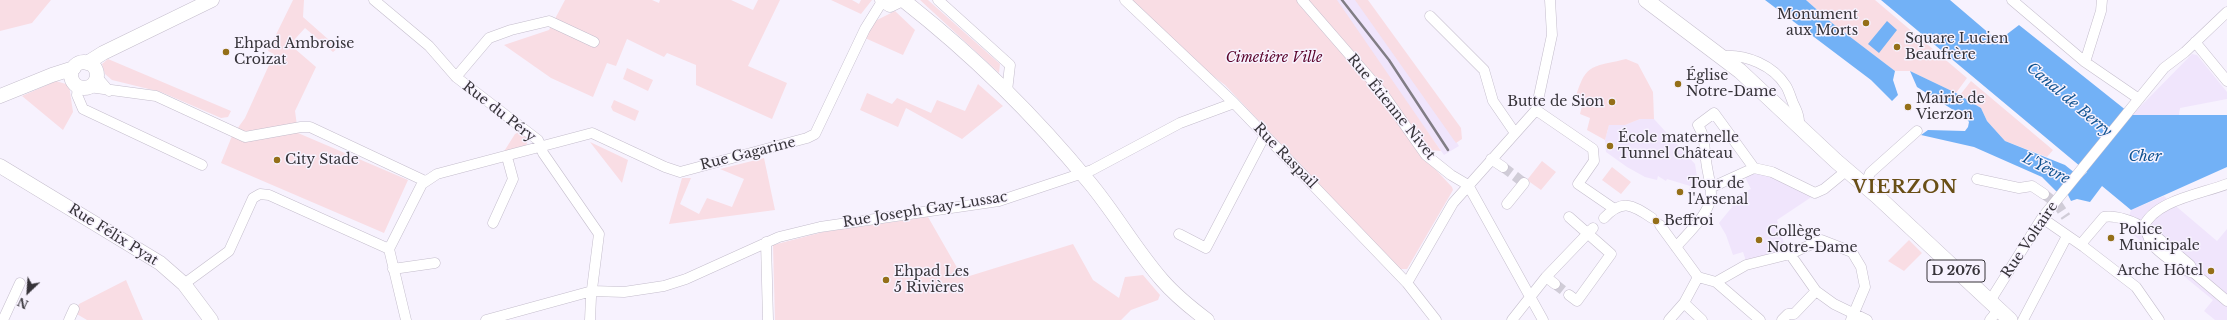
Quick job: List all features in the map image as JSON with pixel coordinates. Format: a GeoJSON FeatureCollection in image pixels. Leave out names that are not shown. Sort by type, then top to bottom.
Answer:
{"type":"FeatureCollection","features":[{"type":"Feature","properties":{"kind":"main road","name":"D 2076"},"geometry":{"type":"LineString","coordinates":[[1646,0],[1722,56],[1846,171],[1865,186],[1993,310],[2010,320]]}},
{"type":"Feature","properties":{"kind":"street"},"geometry":{"type":"LineString","coordinates":[[202,165],[83,109],[77,95],[84,75],[103,53],[212,0]]}},
{"type":"Feature","properties":{"kind":"street","name":"Rue du Péry"},"geometry":{"type":"LineString","coordinates":[[374,0],[430,46],[456,77],[538,140],[540,147],[599,234],[590,320]]}},
{"type":"Feature","properties":{"kind":"street"},"geometry":{"type":"LineString","coordinates":[[883,0],[890,5],[900,0]]}},
{"type":"Feature","properties":{"kind":"street","name":"Rue Gagarine"},"geometry":{"type":"LineString","coordinates":[[425,181],[437,174],[507,157],[592,133],[665,167],[680,172],[807,138],[815,134],[865,29],[883,0]]}},
{"type":"Feature","properties":{"kind":"street"},"geometry":{"type":"LineString","coordinates":[[903,0],[966,52],[1007,91],[1082,174],[1161,279],[1179,297],[1207,320]]}},
{"type":"Feature","properties":{"kind":"street"},"geometry":{"type":"LineString","coordinates":[[938,0],[1010,65],[1007,91]]}},
{"type":"Feature","properties":{"kind":"street","name":"Rue Raspail"},"geometry":{"type":"LineString","coordinates":[[1125,0],[1234,103],[1407,283],[1436,320]]}},
{"type":"Feature","properties":{"kind":"street","name":"Rue Étienne Nivet"},"geometry":{"type":"LineString","coordinates":[[1302,0],[1381,91],[1426,154],[1451,175],[1468,184]]}},
{"type":"Feature","properties":{"kind":"street"},"geometry":{"type":"LineString","coordinates":[[1407,283],[1453,203],[1468,184],[1536,110],[1552,35],[1550,0]]}},
{"type":"Feature","properties":{"kind":"street"},"geometry":{"type":"LineString","coordinates":[[2012,0],[2085,62],[2136,102]]}},
{"type":"Feature","properties":{"kind":"street"},"geometry":{"type":"LineString","coordinates":[[2085,62],[2102,11],[2102,0]]}},
{"type":"Feature","properties":{"kind":"street","name":"Rue Voltaire"},"geometry":{"type":"LineString","coordinates":[[1993,310],[2042,218],[2164,68],[2227,12]]}},
{"type":"Feature","properties":{"kind":"street"},"geometry":{"type":"LineString","coordinates":[[1430,16],[1484,70],[1493,101],[1516,133]]}},
{"type":"Feature","properties":{"kind":"street"},"geometry":{"type":"LineString","coordinates":[[456,77],[489,38],[511,30],[549,21],[594,42]]}},
{"type":"Feature","properties":{"kind":"street"},"geometry":{"type":"LineString","coordinates":[[2195,42],[2227,81]]}},
{"type":"Feature","properties":{"kind":"street"},"geometry":{"type":"LineString","coordinates":[[1722,56],[1744,56],[1760,63],[1779,78],[1786,86],[1797,112],[1799,127]]}},
{"type":"Feature","properties":{"kind":"street"},"geometry":{"type":"LineString","coordinates":[[0,96],[52,75],[84,75],[109,91],[156,96],[245,137],[301,127],[310,127],[425,181],[389,249],[406,320]]}},
{"type":"Feature","properties":{"kind":"street","name":"Rue Joseph Gay-Lussac"},"geometry":{"type":"LineString","coordinates":[[486,320],[592,291],[624,292],[664,286],[686,279],[779,237],[842,223],[999,201],[1082,174],[1180,123],[1234,103]]}},
{"type":"Feature","properties":{"kind":"street"},"geometry":{"type":"LineString","coordinates":[[1536,110],[1593,149],[1594,161],[1578,184],[1614,208]]}},
{"type":"Feature","properties":{"kind":"street"},"geometry":{"type":"LineString","coordinates":[[1676,247],[1706,210],[1711,195],[1704,150],[1705,138],[1698,125],[1714,113],[1754,168]]}},
{"type":"Feature","properties":{"kind":"street"},"geometry":{"type":"LineString","coordinates":[[1865,186],[1870,173],[1917,131]]}},
{"type":"Feature","properties":{"kind":"street"},"geometry":{"type":"LineString","coordinates":[[1179,234],[1206,248],[1265,135]]}},
{"type":"Feature","properties":{"kind":"street"},"geometry":{"type":"LineString","coordinates":[[493,223],[513,180],[507,157]]}},
{"type":"Feature","properties":{"kind":"street"},"geometry":{"type":"LineString","coordinates":[[1491,159],[1503,167]]}},
{"type":"Feature","properties":{"kind":"street","name":"Rue Félix Pyat"},"geometry":{"type":"LineString","coordinates":[[0,166],[160,262],[184,284],[211,320]]}},
{"type":"Feature","properties":{"kind":"street"},"geometry":{"type":"LineString","coordinates":[[1710,188],[1754,168],[1772,172],[1815,193],[1824,189],[1846,171]]}},
{"type":"Feature","properties":{"kind":"street"},"geometry":{"type":"LineString","coordinates":[[1977,179],[2019,188],[2032,186],[2044,194]]}},
{"type":"Feature","properties":{"kind":"street"},"geometry":{"type":"LineString","coordinates":[[1507,204],[1524,183]]}},
{"type":"Feature","properties":{"kind":"street"},"geometry":{"type":"LineString","coordinates":[[1468,184],[1543,320]]}},
{"type":"Feature","properties":{"kind":"street"},"geometry":{"type":"LineString","coordinates":[[2146,231],[2146,219],[2158,210],[2184,198],[2227,184]]}},
{"type":"Feature","properties":{"kind":"street"},"geometry":{"type":"LineString","coordinates":[[184,284],[229,251],[253,198],[260,194],[269,195],[389,249]]}},
{"type":"Feature","properties":{"kind":"street"},"geometry":{"type":"LineString","coordinates":[[1604,218],[1614,208],[1627,205],[1639,209],[1652,218]]}},
{"type":"Feature","properties":{"kind":"street"},"geometry":{"type":"LineString","coordinates":[[2081,244],[2104,217],[2114,215],[2157,237],[2190,265],[2194,273],[2227,301]]}},
{"type":"Feature","properties":{"kind":"street"},"geometry":{"type":"LineString","coordinates":[[1569,217],[1590,230],[1611,254],[1573,298]]}},
{"type":"Feature","properties":{"kind":"street"},"geometry":{"type":"LineString","coordinates":[[2042,218],[2081,244],[2136,287],[2159,320]]}},
{"type":"Feature","properties":{"kind":"street"},"geometry":{"type":"LineString","coordinates":[[1660,225],[1698,278],[1716,282],[1760,320]]}},
{"type":"Feature","properties":{"kind":"street"},"geometry":{"type":"LineString","coordinates":[[1512,320],[1546,277],[1590,230]]}},
{"type":"Feature","properties":{"kind":"street"},"geometry":{"type":"LineString","coordinates":[[2023,320],[2067,236]]}},
{"type":"Feature","properties":{"kind":"street"},"geometry":{"type":"LineString","coordinates":[[1716,282],[1746,265],[1790,254],[1821,240],[1852,252],[1861,267],[1865,287],[1854,317]]}},
{"type":"Feature","properties":{"kind":"street"},"geometry":{"type":"LineString","coordinates":[[766,242],[768,320]]}},
{"type":"Feature","properties":{"kind":"street"},"geometry":{"type":"LineString","coordinates":[[1790,254],[1816,291],[1854,317],[1867,320]]}},
{"type":"Feature","properties":{"kind":"street"},"geometry":{"type":"LineString","coordinates":[[393,269],[435,263]]}},
{"type":"Feature","properties":{"kind":"street"},"geometry":{"type":"LineString","coordinates":[[1546,277],[1555,284]]}},
{"type":"Feature","properties":{"kind":"street"},"geometry":{"type":"LineString","coordinates":[[1677,320],[1686,305],[1698,278]]}},
{"type":"Feature","properties":{"kind":"street"},"geometry":{"type":"LineString","coordinates":[[3,320],[20,283]]}},
{"type":"Feature","properties":{"kind":"street"},"geometry":{"type":"LineString","coordinates":[[1782,320],[1788,314],[1794,314],[1816,291]]}},
{"type":"Feature","properties":{"kind":"street"},"geometry":{"type":"LineString","coordinates":[[1669,320],[1686,305]]}},
{"type":"Feature","properties":{"kind":"street"},"geometry":{"type":"LineString","coordinates":[[1686,305],[1702,320]]}},
{"type":"Feature","properties":{"kind":"street"},"geometry":{"type":"LineString","coordinates":[[69,320],[74,309]]}},
{"type":"Feature","properties":{"kind":"shaded area"},"geometry":{"type":"Polygon","coordinates":[[[1330,0],[1359,0],[1421,85],[1459,146],[1444,155],[1362,41],[1330,0]]]}},
{"type":"Feature","properties":{"kind":"shaded area"},"geometry":{"type":"Polygon","coordinates":[[[2192,54],[2197,55],[2227,92],[2227,99],[2180,108],[2179,115],[2132,115],[2192,54]]]}},
{"type":"Feature","properties":{"kind":"shaded area"},"geometry":{"type":"Polygon","coordinates":[[[1640,119],[1654,119],[1695,164],[1699,189],[1689,190],[1690,186],[1667,179],[1666,181],[1658,176],[1657,180],[1645,177],[1627,167],[1606,152],[1605,140],[1609,125],[1625,125],[1640,119]]]}},
{"type":"Feature","properties":{"kind":"shaded area"},"geometry":{"type":"Polygon","coordinates":[[[1755,173],[1769,174],[1813,196],[1777,220],[1786,250],[1746,261],[1743,252],[1733,255],[1726,235],[1719,223],[1732,207],[1728,202],[1734,196],[1751,189],[1745,177],[1755,173]]]}},
{"type":"Feature","properties":{"kind":"shaded area"},"geometry":{"type":"Polygon","coordinates":[[[2164,196],[2217,241],[2227,229],[2227,320],[2215,320],[2204,311],[2213,300],[2125,228],[2131,210],[2164,196]]]}},
{"type":"Feature","properties":{"kind":"green space"},"geometry":{"type":"Polygon","coordinates":[[[0,0],[51,0],[32,23],[0,31],[0,0]]]}},
{"type":"Feature","properties":{"kind":"green space"},"geometry":{"type":"Polygon","coordinates":[[[293,0],[304,0],[303,17],[338,48],[333,52],[305,28],[295,39],[299,42],[294,48],[316,67],[295,111],[298,133],[408,180],[384,233],[221,163],[232,136],[245,118],[274,54],[268,51],[293,0]]]}},
{"type":"Feature","properties":{"kind":"green space"},"geometry":{"type":"Polygon","coordinates":[[[565,0],[652,0],[659,3],[660,0],[731,0],[753,10],[758,0],[780,0],[748,66],[787,83],[772,119],[696,85],[696,65],[667,53],[664,57],[627,39],[616,66],[607,63],[593,97],[551,78],[504,45],[549,30],[565,0]]]}},
{"type":"Feature","properties":{"kind":"green space"},"geometry":{"type":"Polygon","coordinates":[[[831,0],[852,0],[859,4],[861,0],[872,0],[861,14],[831,0]]]}},
{"type":"Feature","properties":{"kind":"green space"},"geometry":{"type":"Polygon","coordinates":[[[920,0],[928,0],[1000,64],[999,73],[920,0]]]}},
{"type":"Feature","properties":{"kind":"green space","name":"Cimetière Ville"},"geometry":{"type":"Polygon","coordinates":[[[1129,0],[1297,0],[1379,93],[1422,155],[1452,187],[1453,190],[1407,269],[1399,269],[1225,85],[1197,64],[1129,0]]]}},
{"type":"Feature","properties":{"kind":"green space"},"geometry":{"type":"Polygon","coordinates":[[[1308,0],[1337,0],[1441,151],[1428,150],[1308,0]]]}},
{"type":"Feature","properties":{"kind":"green space"},"geometry":{"type":"Polygon","coordinates":[[[1355,0],[1368,0],[1461,128],[1462,139],[1456,143],[1355,0]]]}},
{"type":"Feature","properties":{"kind":"green space","name":"Square Lucien Beaufrère"},"geometry":{"type":"Polygon","coordinates":[[[1806,0],[1875,0],[1967,78],[1956,93],[1910,71],[1895,71],[1832,23],[1806,0]]]}},
{"type":"Feature","properties":{"kind":"green space"},"geometry":{"type":"Polygon","coordinates":[[[895,11],[915,30],[903,55],[865,38],[873,22],[895,11]]]}},
{"type":"Feature","properties":{"kind":"green space"},"geometry":{"type":"Polygon","coordinates":[[[108,59],[231,111],[228,117],[221,118],[161,92],[112,80],[105,74],[102,64],[108,59]]]}},
{"type":"Feature","properties":{"kind":"green space"},"geometry":{"type":"Polygon","coordinates":[[[1626,59],[1638,64],[1653,92],[1654,119],[1640,119],[1625,125],[1609,125],[1605,140],[1587,130],[1590,118],[1580,114],[1583,102],[1575,100],[1583,79],[1587,73],[1597,66],[1626,59]]]}},
{"type":"Feature","properties":{"kind":"green space"},"geometry":{"type":"Polygon","coordinates":[[[627,68],[653,80],[648,91],[623,79],[627,68]]]}},
{"type":"Feature","properties":{"kind":"green space"},"geometry":{"type":"Polygon","coordinates":[[[56,81],[69,85],[73,112],[63,130],[22,96],[56,81]]]}},
{"type":"Feature","properties":{"kind":"green space"},"geometry":{"type":"Polygon","coordinates":[[[1971,81],[2053,150],[2047,157],[2005,141],[1987,121],[1981,108],[1960,95],[1971,81]]]}},
{"type":"Feature","properties":{"kind":"green space"},"geometry":{"type":"Polygon","coordinates":[[[978,84],[1003,106],[962,139],[906,108],[898,127],[860,110],[867,93],[892,104],[897,98],[931,113],[937,100],[965,111],[978,84]]]}},
{"type":"Feature","properties":{"kind":"green space"},"geometry":{"type":"Polygon","coordinates":[[[614,100],[639,111],[635,121],[613,111],[611,107],[614,100]]]}},
{"type":"Feature","properties":{"kind":"green space"},"geometry":{"type":"Polygon","coordinates":[[[519,132],[528,139],[526,146],[503,153],[515,134],[519,132]]]}},
{"type":"Feature","properties":{"kind":"green space"},"geometry":{"type":"Polygon","coordinates":[[[590,142],[628,160],[622,183],[590,142]]]}},
{"type":"Feature","properties":{"kind":"green space"},"geometry":{"type":"Polygon","coordinates":[[[764,158],[775,210],[669,224],[682,178],[691,178],[680,204],[699,214],[707,198],[732,207],[744,179],[720,169],[764,158]]]}},
{"type":"Feature","properties":{"kind":"green space"},"geometry":{"type":"Polygon","coordinates":[[[1542,161],[1556,172],[1541,190],[1527,180],[1542,161]]]}},
{"type":"Feature","properties":{"kind":"green space"},"geometry":{"type":"Polygon","coordinates":[[[1612,167],[1631,182],[1621,194],[1602,180],[1612,167]]]}},
{"type":"Feature","properties":{"kind":"green space"},"geometry":{"type":"Polygon","coordinates":[[[928,217],[963,278],[1073,244],[1093,280],[1119,298],[1125,277],[1143,275],[1160,295],[1158,300],[1131,310],[1121,320],[775,320],[773,245],[823,232],[928,217]]]}},
{"type":"Feature","properties":{"kind":"green space"},"geometry":{"type":"Polygon","coordinates":[[[1909,240],[1922,253],[1904,271],[1888,261],[1909,240]]]}},
{"type":"Feature","properties":{"kind":"green space"},"geometry":{"type":"Polygon","coordinates":[[[126,280],[143,320],[87,320],[75,313],[79,304],[126,280]]]}},
{"type":"Feature","properties":{"kind":"water"},"geometry":{"type":"Polygon","coordinates":[[[1765,0],[1806,0],[1832,23],[1895,71],[1893,80],[1898,95],[1892,101],[1871,80],[1765,0]]]}},
{"type":"Feature","properties":{"kind":"water"},"geometry":{"type":"Polygon","coordinates":[[[1881,0],[1950,0],[1998,41],[2019,25],[2132,115],[2227,115],[2227,167],[2131,210],[2102,186],[2090,202],[2077,199],[2071,201],[2068,195],[2056,191],[2042,177],[1974,147],[1921,135],[1928,130],[1965,131],[1969,122],[1966,118],[1917,87],[1910,71],[1956,93],[1981,108],[1987,121],[2005,141],[2065,165],[2081,178],[2087,172],[1881,0]]]}},
{"type":"Feature","properties":{"kind":"water"},"geometry":{"type":"Polygon","coordinates":[[[1887,21],[1897,30],[1879,53],[1868,44],[1887,21]]]}},
{"type":"Feature","properties":{"kind":"tunnel"},"geometry":{"type":"LineString","coordinates":[[1503,167],[1524,183]]}},
{"type":"Feature","properties":{"kind":"tunnel"},"geometry":{"type":"LineString","coordinates":[[2044,194],[2058,205],[2066,217]]}},
{"type":"Feature","properties":{"kind":"tunnel"},"geometry":{"type":"LineString","coordinates":[[1555,284],[1569,295]]}},
{"type":"Feature","properties":{"kind":"railway"},"geometry":{"type":"LineString","coordinates":[[1342,0],[1389,60],[1448,150]]}},
{"type":"Feature","properties":{"kind":"place","name":"Monument aux Morts"},"geometry":{"type":"Point","coordinates":[1866,23]}},
{"type":"Feature","properties":{"kind":"place","name":"Square Lucien Beaufrère"},"geometry":{"type":"Point","coordinates":[1897,47]}},
{"type":"Feature","properties":{"kind":"place","name":"Ehpad Ambroise Croizat"},"geometry":{"type":"Point","coordinates":[226,52]}},
{"type":"Feature","properties":{"kind":"place","name":"Église Notre-Dame"},"geometry":{"type":"Point","coordinates":[1678,84]}},
{"type":"Feature","properties":{"kind":"place","name":"Butte de Sion"},"geometry":{"type":"Point","coordinates":[1612,102]}},
{"type":"Feature","properties":{"kind":"place","name":"Mairie de Vierzon"},"geometry":{"type":"Point","coordinates":[1908,107]}},
{"type":"Feature","properties":{"kind":"place","name":"École maternelle Tunnel Château"},"geometry":{"type":"Point","coordinates":[1610,146]}},
{"type":"Feature","properties":{"kind":"place","name":"City Stade"},"geometry":{"type":"Point","coordinates":[277,160]}},
{"type":"Feature","properties":{"kind":"place","name":"Tour de l'Arsenal"},"geometry":{"type":"Point","coordinates":[1680,192]}},
{"type":"Feature","properties":{"kind":"place","name":"Beffroi"},"geometry":{"type":"Point","coordinates":[1656,221]}},
{"type":"Feature","properties":{"kind":"place","name":"Police Municipale"},"geometry":{"type":"Point","coordinates":[2111,238]}},
{"type":"Feature","properties":{"kind":"place","name":"Collège Notre-Dame"},"geometry":{"type":"Point","coordinates":[1759,240]}},
{"type":"Feature","properties":{"kind":"place","name":"Arche Hôtel"},"geometry":{"type":"Point","coordinates":[2211,271]}},
{"type":"Feature","properties":{"kind":"place","name":"Ehpad Les 5 Rivières"},"geometry":{"type":"Point","coordinates":[886,280]}},
{"type":"Feature","properties":{"kind":"district","name":"VIERZON"},"geometry":{"type":"Point","coordinates":[1905,188]}},
{"type":"Feature","properties":{"kind":"water label","name":"Canal de Berry"},"geometry":{"type":"Point","coordinates":[2069,100]}},
{"type":"Feature","properties":{"kind":"water label","name":"Cher"},"geometry":{"type":"Point","coordinates":[2145,157]}},
{"type":"Feature","properties":{"kind":"water label","name":"L'Yèvre"},"geometry":{"type":"Point","coordinates":[2046,169]}}]}
